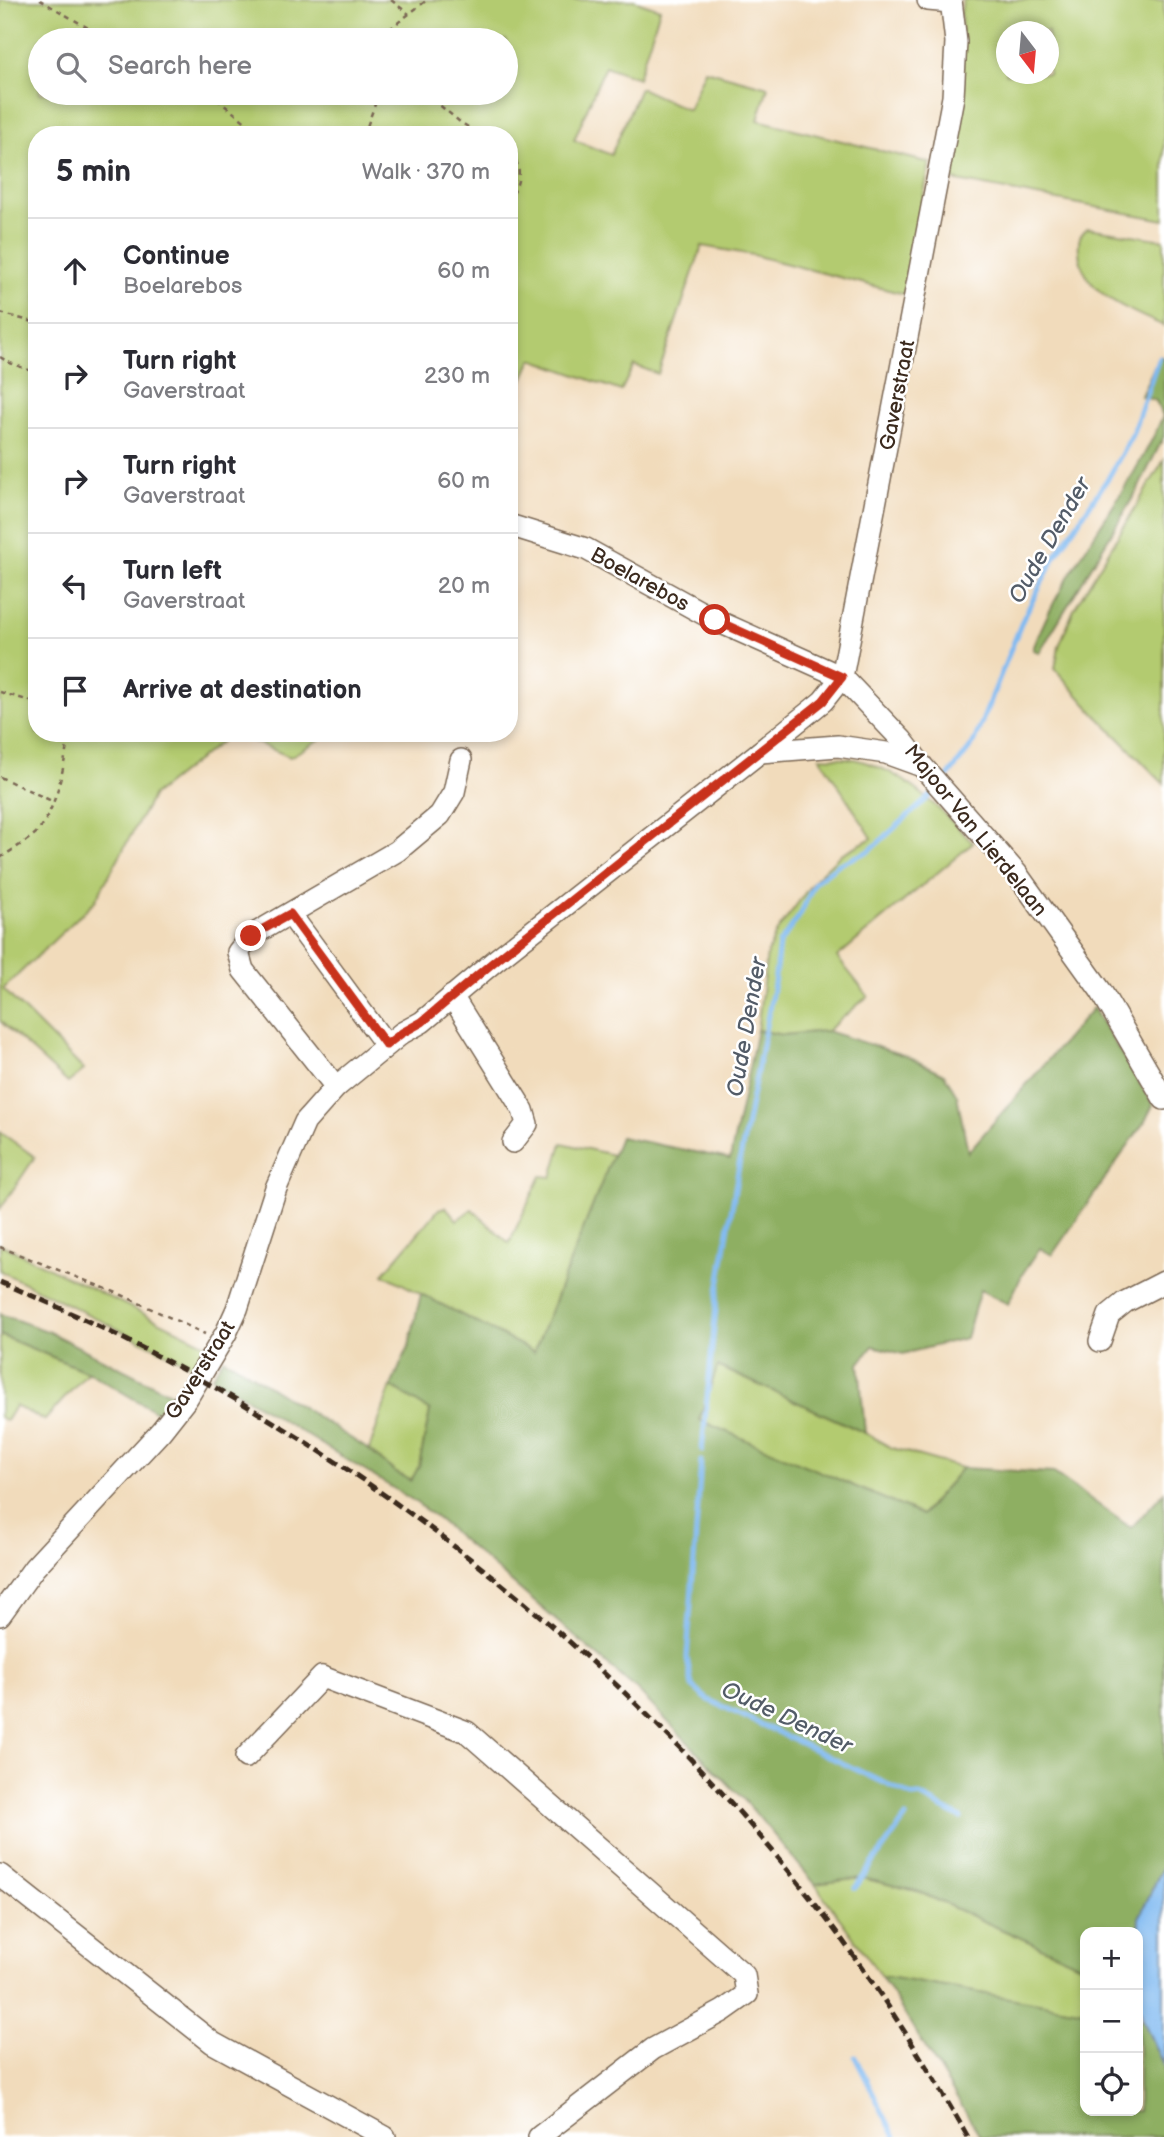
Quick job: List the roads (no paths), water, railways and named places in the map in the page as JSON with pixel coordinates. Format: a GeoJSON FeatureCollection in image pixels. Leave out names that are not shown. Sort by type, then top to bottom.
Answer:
{"type":"FeatureCollection","features":[{"type":"Feature","properties":{"kind":"street"},"geometry":{"type":"LineString","coordinates":[[928,0],[951,1]]}},
{"type":"Feature","properties":{"kind":"street","name":"Gaverstraat"},"geometry":{"type":"LineString","coordinates":[[0,1615],[34,1568],[187,1398],[237,1308],[276,1188],[305,1122],[336,1087],[386,1045],[422,1022],[823,701],[842,677],[953,97],[956,42],[951,1]]}},
{"type":"Feature","properties":{"kind":"street","name":"Boelarebos"},"geometry":{"type":"LineString","coordinates":[[518,529],[586,549],[715,620],[842,677]]}},
{"type":"Feature","properties":{"kind":"street","name":"Majoor Van Lierdelaan"},"geometry":{"type":"LineString","coordinates":[[842,677],[902,740],[1025,885],[1101,991],[1164,1099]]}},
{"type":"Feature","properties":{"kind":"street"},"geometry":{"type":"LineString","coordinates":[[760,752],[838,746],[886,753],[932,778]]}},
{"type":"Feature","properties":{"kind":"street"},"geometry":{"type":"LineString","coordinates":[[336,1087],[243,970],[238,952],[251,936],[397,852],[440,815],[454,792],[461,760]]}},
{"type":"Feature","properties":{"kind":"street"},"geometry":{"type":"LineString","coordinates":[[290,914],[386,1045]]}},
{"type":"Feature","properties":{"kind":"street"},"geometry":{"type":"LineString","coordinates":[[452,996],[523,1110],[527,1124],[513,1142]]}},
{"type":"Feature","properties":{"kind":"street"},"geometry":{"type":"LineString","coordinates":[[1100,1341],[1109,1315],[1125,1302],[1164,1282]]}},
{"type":"Feature","properties":{"kind":"street"},"geometry":{"type":"LineString","coordinates":[[246,1758],[322,1677],[467,1732],[744,1975],[747,1994],[723,2011],[653,2049],[539,2137]]}},
{"type":"Feature","properties":{"kind":"street"},"geometry":{"type":"LineString","coordinates":[[0,1875],[213,2043],[385,2137]]}},
{"type":"Feature","properties":{"kind":"water"},"geometry":{"type":"Polygon","coordinates":[[[1164,1864],[1164,2067],[1143,2020],[1143,1927],[1139,1927],[1139,1918],[1164,1864]]]}},
{"type":"Feature","properties":{"kind":"waterway","name":"Oude Dender"},"geometry":{"type":"LineString","coordinates":[[943,783],[973,744],[1023,619],[1056,555],[1110,475],[1132,435],[1159,357]]}},
{"type":"Feature","properties":{"kind":"waterway","name":"Oude Dender"},"geometry":{"type":"LineString","coordinates":[[702,1450],[717,1297],[779,944],[800,915],[815,882],[839,864],[869,851],[937,790]]}},
{"type":"Feature","properties":{"kind":"waterway","name":"Oude Dender"},"geometry":{"type":"LineString","coordinates":[[701,1461],[687,1658],[692,1686],[707,1699],[912,1796],[920,1796],[961,1818]]}},
{"type":"Feature","properties":{"kind":"waterway"},"geometry":{"type":"LineString","coordinates":[[855,1888],[906,1817]]}},
{"type":"Feature","properties":{"kind":"waterway"},"geometry":{"type":"LineString","coordinates":[[855,2057],[895,2137]]}},
{"type":"Feature","properties":{"kind":"railway"},"geometry":{"type":"LineString","coordinates":[[0,1282],[125,1339],[247,1406],[366,1482],[479,1566],[587,1657],[687,1755],[779,1859],[863,1969],[968,2137]]}}]}
